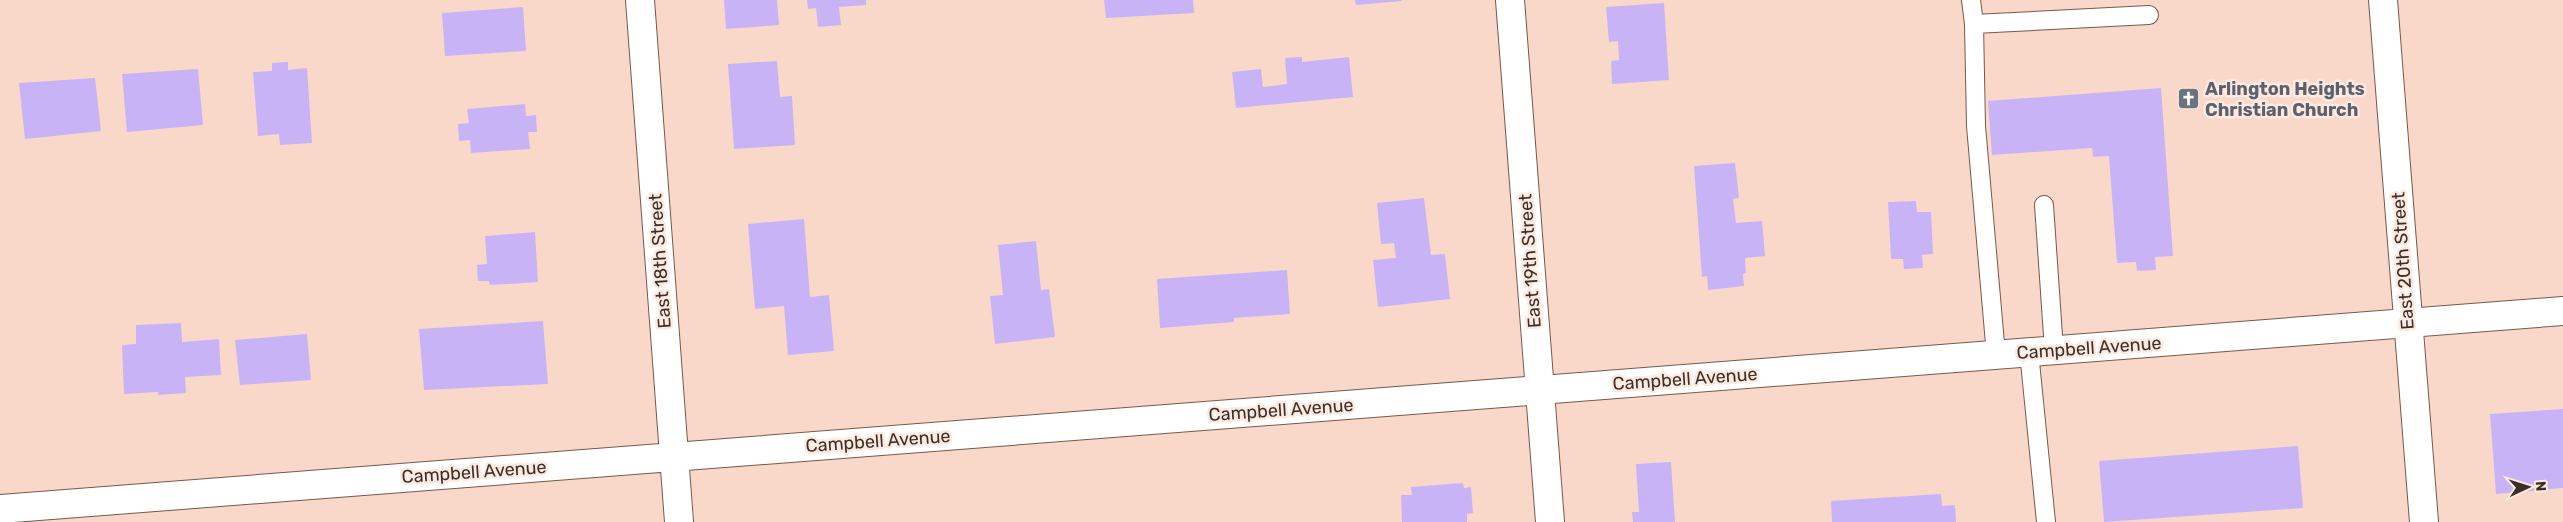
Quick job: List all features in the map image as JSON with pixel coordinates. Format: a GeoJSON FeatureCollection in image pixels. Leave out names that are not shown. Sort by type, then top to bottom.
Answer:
{"type":"FeatureCollection","features":[{"type":"Feature","properties":{"kind":"street","name":"East 18th Street"},"geometry":{"type":"LineString","coordinates":[[640,0],[679,522]]}},
{"type":"Feature","properties":{"kind":"street","name":"East 19th Street"},"geometry":{"type":"LineString","coordinates":[[1510,0],[1550,522]]}},
{"type":"Feature","properties":{"kind":"street","name":"East 20th Street"},"geometry":{"type":"LineString","coordinates":[[2383,0],[2424,522]]}},
{"type":"Feature","properties":{"kind":"street","name":"Campbell Avenue"},"geometry":{"type":"LineString","coordinates":[[0,509],[2563,311]]}},
{"type":"Feature","properties":{"kind":"lane"},"geometry":{"type":"LineString","coordinates":[[1971,0],[1974,24],[1976,126],[1996,355]]}},
{"type":"Feature","properties":{"kind":"lane"},"geometry":{"type":"LineString","coordinates":[[1974,24],[2149,16]]}},
{"type":"Feature","properties":{"kind":"lane"},"geometry":{"type":"LineString","coordinates":[[2044,205],[2042,351],[2046,522]]}},
{"type":"Feature","properties":{"kind":"building"},"geometry":{"type":"Polygon","coordinates":[[[724,0],[777,0],[779,25],[726,29],[724,0]]]}},
{"type":"Feature","properties":{"kind":"building"},"geometry":{"type":"Polygon","coordinates":[[[807,0],[866,0],[866,5],[839,7],[841,25],[818,27],[816,8],[808,9],[807,0]]]}},
{"type":"Feature","properties":{"kind":"building"},"geometry":{"type":"Polygon","coordinates":[[[1104,0],[1193,0],[1194,13],[1106,18],[1104,0]]]}},
{"type":"Feature","properties":{"kind":"building"},"geometry":{"type":"Polygon","coordinates":[[[1355,0],[1402,0],[1402,1],[1356,5],[1355,0]]]}},
{"type":"Feature","properties":{"kind":"building"},"geometry":{"type":"Polygon","coordinates":[[[1664,3],[1669,80],[1612,84],[1611,61],[1619,60],[1618,41],[1609,42],[1606,7],[1664,3]]]}},
{"type":"Feature","properties":{"kind":"building"},"geometry":{"type":"Polygon","coordinates":[[[523,7],[526,51],[445,56],[442,13],[523,7]]]}},
{"type":"Feature","properties":{"kind":"building"},"geometry":{"type":"Polygon","coordinates":[[[1302,57],[1302,62],[1349,57],[1353,97],[1236,108],[1232,72],[1261,69],[1263,87],[1287,84],[1285,58],[1302,57]]]}},
{"type":"Feature","properties":{"kind":"building"},"geometry":{"type":"Polygon","coordinates":[[[777,61],[780,97],[792,96],[795,145],[734,149],[728,64],[777,61]]]}},
{"type":"Feature","properties":{"kind":"building"},"geometry":{"type":"Polygon","coordinates":[[[288,62],[288,70],[307,68],[312,143],[280,145],[279,134],[258,136],[253,72],[272,71],[272,63],[288,62]]]}},
{"type":"Feature","properties":{"kind":"building"},"geometry":{"type":"Polygon","coordinates":[[[198,69],[203,125],[127,132],[122,74],[198,69]]]}},
{"type":"Feature","properties":{"kind":"building"},"geometry":{"type":"Polygon","coordinates":[[[95,78],[101,131],[25,139],[19,83],[95,78]]]}},
{"type":"Feature","properties":{"kind":"building"},"geometry":{"type":"Polygon","coordinates":[[[2161,88],[2173,256],[2155,257],[2156,270],[2137,271],[2136,262],[2117,263],[2109,156],[2093,157],[2092,148],[1992,155],[1988,101],[2161,88]]]}},
{"type":"Feature","properties":{"kind":"building"},"geometry":{"type":"Polygon","coordinates":[[[525,104],[526,116],[536,115],[537,132],[528,132],[530,149],[471,153],[470,140],[459,141],[458,124],[469,123],[467,109],[525,104]]]}},
{"type":"Feature","properties":{"kind":"building"},"geometry":{"type":"Polygon","coordinates":[[[1735,163],[1739,198],[1733,199],[1736,223],[1762,221],[1765,256],[1745,258],[1746,273],[1743,274],[1744,286],[1708,290],[1707,276],[1702,277],[1694,166],[1735,163]]]}},
{"type":"Feature","properties":{"kind":"building"},"geometry":{"type":"Polygon","coordinates":[[[1424,198],[1431,255],[1445,254],[1450,299],[1378,307],[1373,260],[1396,258],[1394,243],[1381,244],[1377,203],[1424,198]]]}},
{"type":"Feature","properties":{"kind":"building"},"geometry":{"type":"Polygon","coordinates":[[[1916,201],[1917,212],[1931,212],[1933,254],[1922,255],[1923,268],[1904,269],[1903,259],[1891,259],[1888,202],[1916,201]]]}},
{"type":"Feature","properties":{"kind":"building"},"geometry":{"type":"Polygon","coordinates":[[[804,219],[810,297],[829,295],[834,351],[788,355],[784,306],[755,309],[748,224],[804,219]]]}},
{"type":"Feature","properties":{"kind":"building"},"geometry":{"type":"Polygon","coordinates":[[[535,232],[538,282],[490,285],[489,281],[478,281],[477,265],[487,264],[485,236],[535,232]]]}},
{"type":"Feature","properties":{"kind":"building"},"geometry":{"type":"Polygon","coordinates":[[[1036,241],[1041,290],[1049,289],[1055,337],[995,344],[990,296],[1003,295],[998,245],[1036,241]]]}},
{"type":"Feature","properties":{"kind":"building"},"geometry":{"type":"Polygon","coordinates":[[[1287,270],[1290,314],[1234,318],[1234,322],[1160,328],[1157,279],[1287,270]]]}},
{"type":"Feature","properties":{"kind":"building"},"geometry":{"type":"Polygon","coordinates":[[[543,321],[548,384],[424,390],[419,329],[543,321]]]}},
{"type":"Feature","properties":{"kind":"building"},"geometry":{"type":"Polygon","coordinates":[[[181,323],[182,342],[219,339],[221,375],[185,377],[186,393],[158,395],[158,392],[124,394],[122,345],[136,344],[136,325],[181,323]]]}},
{"type":"Feature","properties":{"kind":"building"},"geometry":{"type":"Polygon","coordinates":[[[307,334],[311,380],[240,385],[235,340],[307,334]]]}},
{"type":"Feature","properties":{"kind":"building"},"geometry":{"type":"Polygon","coordinates":[[[2563,409],[2563,488],[2496,494],[2490,414],[2563,409]]]}},
{"type":"Feature","properties":{"kind":"building"},"geometry":{"type":"Polygon","coordinates":[[[2298,446],[2303,508],[2104,522],[2099,461],[2298,446]]]}},
{"type":"Feature","properties":{"kind":"building"},"geometry":{"type":"Polygon","coordinates":[[[1671,462],[1675,522],[1633,522],[1632,512],[1639,512],[1636,464],[1671,462]]]}},
{"type":"Feature","properties":{"kind":"building"},"geometry":{"type":"Polygon","coordinates":[[[1463,483],[1464,488],[1471,487],[1473,513],[1467,514],[1467,522],[1402,522],[1401,495],[1412,495],[1411,487],[1463,483]]]}},
{"type":"Feature","properties":{"kind":"building"},"geometry":{"type":"Polygon","coordinates":[[[1941,494],[1942,506],[1955,505],[1956,522],[1832,522],[1831,501],[1941,494]]]}},
{"type":"Feature","properties":{"kind":"place","name":"Arlington Heights Christian Church"},"geometry":{"type":"Point","coordinates":[2189,99]}}]}
